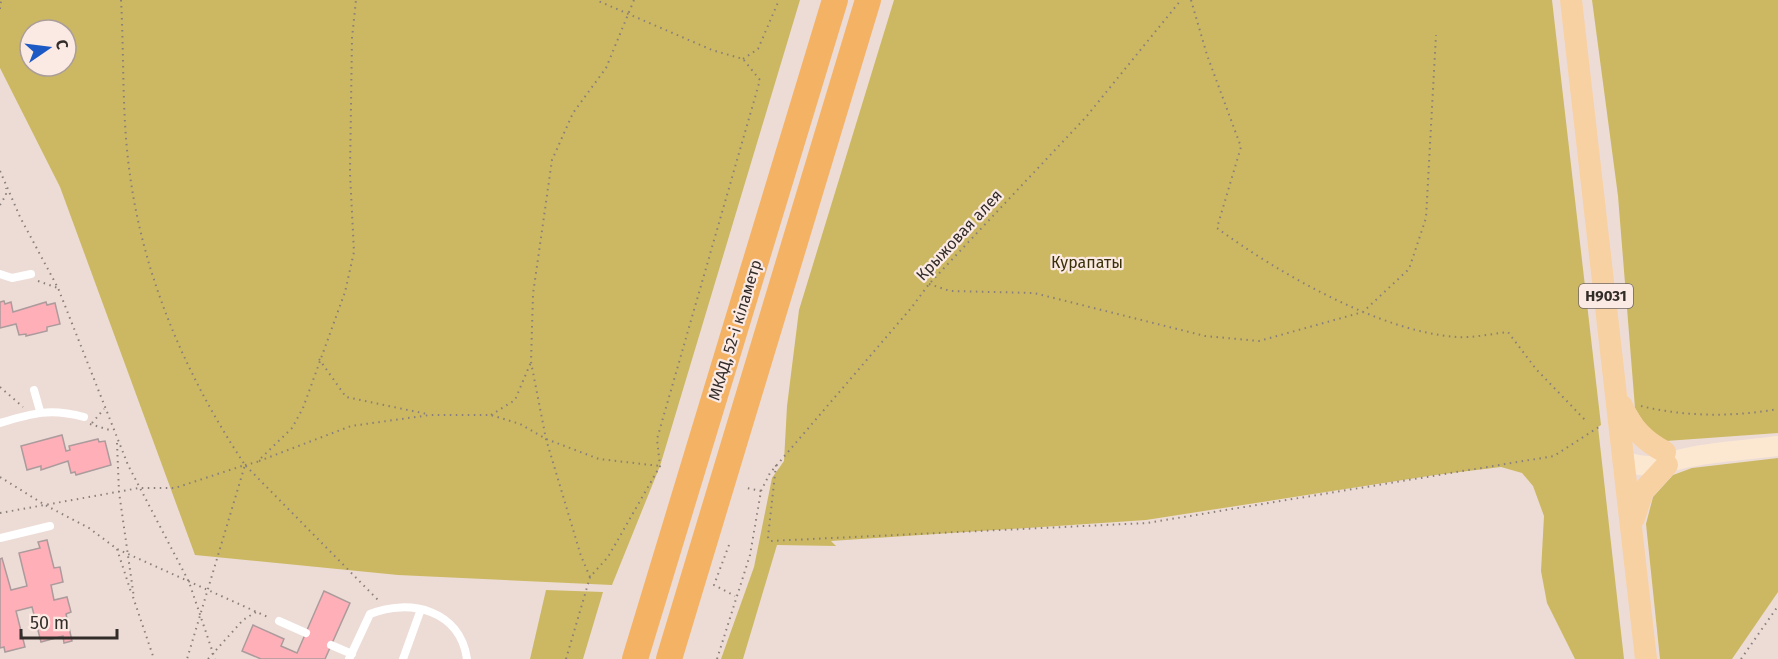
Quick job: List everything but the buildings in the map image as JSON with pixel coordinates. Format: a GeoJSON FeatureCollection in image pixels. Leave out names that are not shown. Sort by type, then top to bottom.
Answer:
{"type":"FeatureCollection","features":[{"type":"Feature","properties":{"kind":"highway","name":"МКАД, 52-і кіламетр"},"geometry":{"type":"LineString","coordinates":[[635,659],[835,0]]}},
{"type":"Feature","properties":{"kind":"highway","name":"МКАД, 52-і кіламетр"},"geometry":{"type":"LineString","coordinates":[[669,659],[868,0]]}},
{"type":"Feature","properties":{"kind":"main road","name":"Н9031"},"geometry":{"type":"LineString","coordinates":[[1571,0],[1620,408],[1623,461],[1646,659]]}},
{"type":"Feature","properties":{"kind":"main road"},"geometry":{"type":"LineString","coordinates":[[1620,408],[1636,431],[1666,458],[1643,491],[1632,528]]}},
{"type":"Feature","properties":{"kind":"street"},"geometry":{"type":"LineString","coordinates":[[1623,461],[1636,456],[1689,457],[1778,446]]}},
{"type":"Feature","properties":{"kind":"lane"},"geometry":{"type":"LineString","coordinates":[[0,274],[12,278],[31,274]]}},
{"type":"Feature","properties":{"kind":"lane"},"geometry":{"type":"LineString","coordinates":[[34,390],[40,411]]}},
{"type":"Feature","properties":{"kind":"lane"},"geometry":{"type":"LineString","coordinates":[[0,423],[40,411],[65,412],[84,417]]}},
{"type":"Feature","properties":{"kind":"lane"},"geometry":{"type":"LineString","coordinates":[[0,538],[50,526]]}},
{"type":"Feature","properties":{"kind":"lane"},"geometry":{"type":"LineString","coordinates":[[332,645],[351,656],[370,614],[386,607],[421,609],[435,612],[449,622],[467,659]]}},
{"type":"Feature","properties":{"kind":"lane"},"geometry":{"type":"LineString","coordinates":[[403,659],[421,609]]}},
{"type":"Feature","properties":{"kind":"lane"},"geometry":{"type":"LineString","coordinates":[[279,621],[306,633]]}},
{"type":"Feature","properties":{"kind":"path"},"geometry":{"type":"LineString","coordinates":[[0,9],[1,0]]}},
{"type":"Feature","properties":{"kind":"path"},"geometry":{"type":"LineString","coordinates":[[121,0],[128,160],[145,254],[159,301],[192,374],[245,465],[386,607]]}},
{"type":"Feature","properties":{"kind":"path"},"geometry":{"type":"LineString","coordinates":[[257,462],[292,428],[303,408],[319,358],[345,292],[354,252],[350,173],[352,38],[356,0]]}},
{"type":"Feature","properties":{"kind":"path"},"geometry":{"type":"LineString","coordinates":[[566,659],[591,577],[609,556],[660,466],[657,439],[760,80],[743,59],[712,50],[596,0]]}},
{"type":"Feature","properties":{"kind":"path"},"geometry":{"type":"LineString","coordinates":[[591,577],[581,556],[546,439],[531,362],[533,294],[552,160],[573,113],[606,68],[634,0]]}},
{"type":"Feature","properties":{"kind":"path"},"geometry":{"type":"LineString","coordinates":[[743,59],[758,49],[779,0]]}},
{"type":"Feature","properties":{"kind":"path","name":"Крыжовая алея"},"geometry":{"type":"LineString","coordinates":[[761,490],[776,465],[905,316],[929,284],[1086,117],[1181,0]]}},
{"type":"Feature","properties":{"kind":"path"},"geometry":{"type":"LineString","coordinates":[[1191,0],[1207,55],[1240,147],[1217,228],[1257,258],[1363,312],[1418,332],[1460,338],[1508,332],[1536,369],[1586,421]]}},
{"type":"Feature","properties":{"kind":"path"},"geometry":{"type":"LineString","coordinates":[[929,284],[951,291],[1034,293],[1204,336],[1259,341],[1363,312],[1409,269],[1426,218],[1436,35]]}},
{"type":"Feature","properties":{"kind":"path"},"geometry":{"type":"LineString","coordinates":[[0,171],[20,217],[58,288],[117,441],[189,582],[202,614],[215,659]]}},
{"type":"Feature","properties":{"kind":"path"},"geometry":{"type":"LineString","coordinates":[[0,205],[6,195],[6,186]]}},
{"type":"Feature","properties":{"kind":"path"},"geometry":{"type":"LineString","coordinates":[[319,358],[346,398],[430,415]]}},
{"type":"Feature","properties":{"kind":"path"},"geometry":{"type":"LineString","coordinates":[[490,415],[515,400],[531,362]]}},
{"type":"Feature","properties":{"kind":"path"},"geometry":{"type":"LineString","coordinates":[[0,387],[31,414]]}},
{"type":"Feature","properties":{"kind":"path"},"geometry":{"type":"LineString","coordinates":[[776,465],[768,531],[770,541],[1147,523],[1554,456],[1620,408],[1640,406],[1713,415],[1748,414],[1778,409]]}},
{"type":"Feature","properties":{"kind":"path"},"geometry":{"type":"LineString","coordinates":[[90,424],[99,418],[105,408]]}},
{"type":"Feature","properties":{"kind":"path"},"geometry":{"type":"LineString","coordinates":[[0,513],[139,488],[175,488],[257,462],[351,426],[430,415],[490,415],[520,424],[546,439],[599,459],[660,466]]}},
{"type":"Feature","properties":{"kind":"path"},"geometry":{"type":"LineString","coordinates":[[117,441],[119,492],[134,598]]}},
{"type":"Feature","properties":{"kind":"path"},"geometry":{"type":"LineString","coordinates":[[187,659],[245,465]]}},
{"type":"Feature","properties":{"kind":"path"},"geometry":{"type":"LineString","coordinates":[[0,477],[45,505],[89,528],[126,554],[279,621]]}},
{"type":"Feature","properties":{"kind":"path"},"geometry":{"type":"LineString","coordinates":[[717,659],[750,555],[761,490],[747,488]]}},
{"type":"Feature","properties":{"kind":"path"},"geometry":{"type":"LineString","coordinates":[[729,545],[714,585],[736,597]]}},
{"type":"Feature","properties":{"kind":"path"},"geometry":{"type":"LineString","coordinates":[[117,549],[154,659]]}},
{"type":"Feature","properties":{"kind":"path"},"geometry":{"type":"LineString","coordinates":[[1741,659],[1778,606]]}},
{"type":"Feature","properties":{"kind":"path"},"geometry":{"type":"LineString","coordinates":[[208,659],[243,620],[256,612]]}},
{"type":"Feature","properties":{"kind":"green space"},"geometry":{"type":"Polygon","coordinates":[[[0,0],[800,0],[660,466],[612,585],[398,575],[195,555],[60,187],[0,68],[0,0]]]}},
{"type":"Feature","properties":{"kind":"green space","name":"Курапаты"},"geometry":{"type":"Polygon","coordinates":[[[894,0],[1552,0],[1601,425],[1598,427],[1624,659],[1575,659],[1547,603],[1541,571],[1544,516],[1533,486],[1522,473],[1501,467],[1435,475],[1146,520],[831,541],[836,546],[777,545],[743,659],[721,659],[754,567],[772,478],[784,461],[787,406],[799,310],[894,0]]]}},
{"type":"Feature","properties":{"kind":"green space"},"geometry":{"type":"Polygon","coordinates":[[[1592,0],[1778,0],[1778,433],[1666,441],[1650,433],[1635,408],[1618,196],[1592,0]]]}},
{"type":"Feature","properties":{"kind":"green space"},"geometry":{"type":"Polygon","coordinates":[[[1778,458],[1778,592],[1732,659],[1660,659],[1646,524],[1653,497],[1673,475],[1692,468],[1778,458]]]}},
{"type":"Feature","properties":{"kind":"green space"},"geometry":{"type":"Polygon","coordinates":[[[546,590],[603,592],[583,659],[530,659],[546,590]]]}}]}
